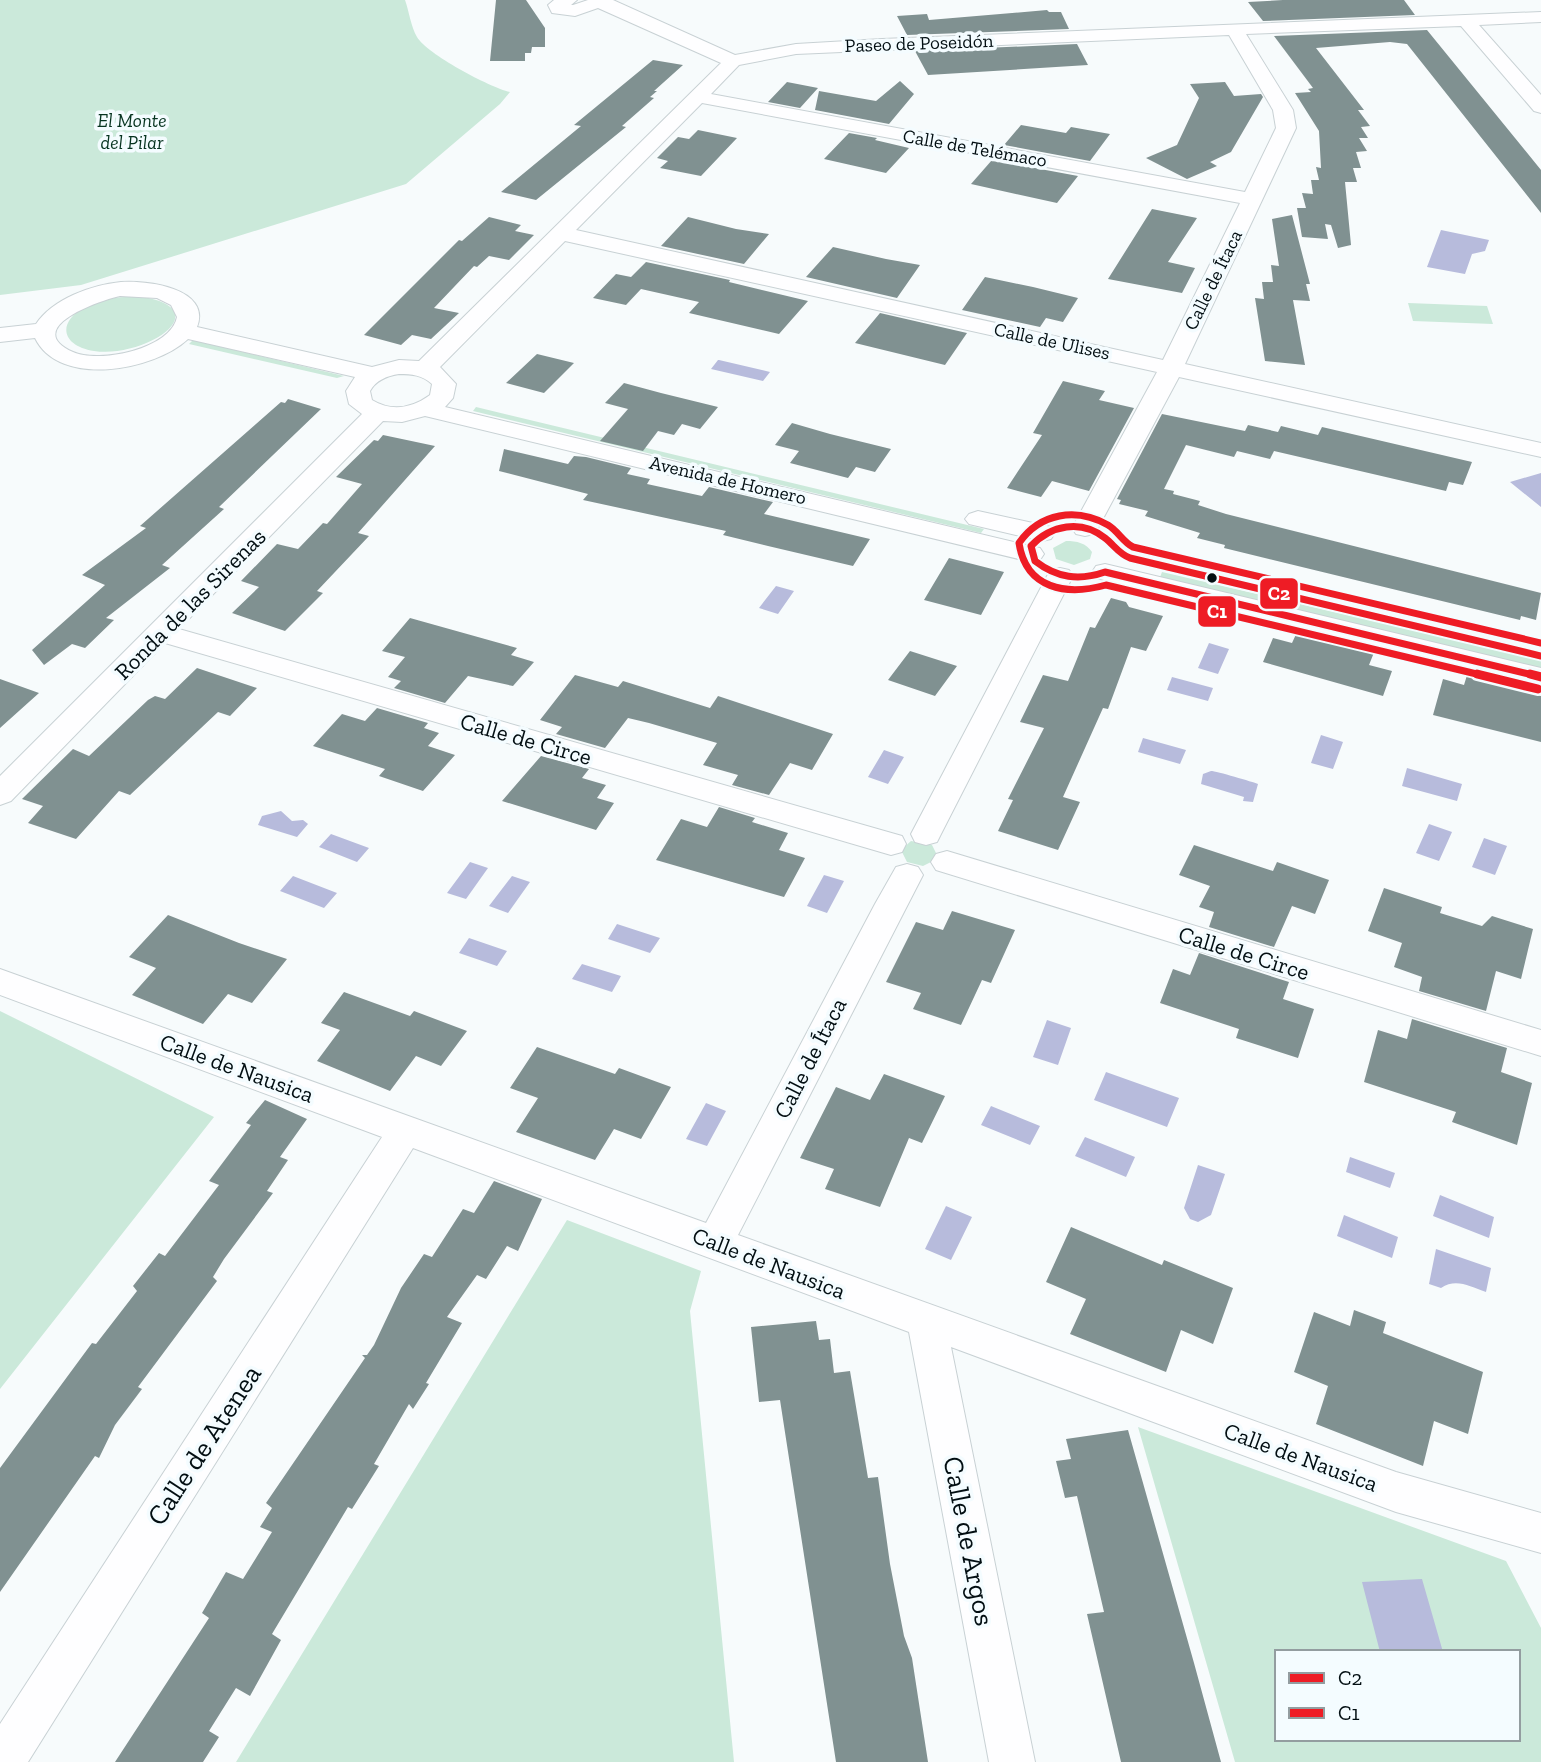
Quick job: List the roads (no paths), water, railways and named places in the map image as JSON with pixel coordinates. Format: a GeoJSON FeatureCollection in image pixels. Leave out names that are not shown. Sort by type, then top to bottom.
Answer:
{"type":"FeatureCollection","features":[{"type":"Feature","properties":{"kind":"street"},"geometry":{"type":"LineString","coordinates":[[425,369],[563,234],[733,61],[601,1],[575,11],[558,9],[557,5],[568,0]]}},
{"type":"Feature","properties":{"kind":"street","name":"Paseo de Poseidón"},"geometry":{"type":"LineString","coordinates":[[733,61],[796,49],[1541,18]]}},
{"type":"Feature","properties":{"kind":"street"},"geometry":{"type":"LineString","coordinates":[[1467,22],[1541,107]]}},
{"type":"Feature","properties":{"kind":"street","name":"Calle de Ítaca"},"geometry":{"type":"LineString","coordinates":[[1085,528],[1171,368],[1286,128],[1283,110],[1235,31]]}},
{"type":"Feature","properties":{"kind":"street","name":"Calle de Telémaco"},"geometry":{"type":"LineString","coordinates":[[699,97],[1252,198]]}},
{"type":"Feature","properties":{"kind":"street","name":"Calle de Ulises"},"geometry":{"type":"LineString","coordinates":[[563,234],[1541,450]]}},
{"type":"Feature","properties":{"kind":"street"},"geometry":{"type":"LineString","coordinates":[[141,289],[176,298],[186,308],[188,319],[176,338],[129,359],[86,362],[67,357],[54,350],[46,341],[46,330],[52,318],[63,308],[80,299],[110,291],[141,289]]}},
{"type":"Feature","properties":{"kind":"street"},"geometry":{"type":"LineString","coordinates":[[0,335],[46,330]]}},
{"type":"Feature","properties":{"kind":"street"},"geometry":{"type":"LineString","coordinates":[[176,338],[366,382],[399,367],[425,369],[441,378],[444,391],[441,398],[424,409],[401,414],[378,412],[361,404],[366,382]]}},
{"type":"Feature","properties":{"kind":"street","name":"Avenida de Homero"},"geometry":{"type":"LineString","coordinates":[[444,391],[1037,544]]}},
{"type":"Feature","properties":{"kind":"street","name":"Avenida de Homero"},"geometry":{"type":"LineString","coordinates":[[424,409],[1037,544]]}},
{"type":"Feature","properties":{"kind":"street","name":"Ronda de las Sirenas"},"geometry":{"type":"LineString","coordinates":[[0,794],[378,412]]}},
{"type":"Feature","properties":{"kind":"street"},"geometry":{"type":"LineString","coordinates":[[1111,563],[1106,538],[1085,528],[1062,527],[1037,544],[1041,567],[1060,576],[1084,579],[1111,563],[1154,564],[1541,656]]}},
{"type":"Feature","properties":{"kind":"street"},"geometry":{"type":"LineString","coordinates":[[1111,563],[1541,677]]}},
{"type":"Feature","properties":{"kind":"street"},"geometry":{"type":"LineString","coordinates":[[926,834],[1060,576]]}},
{"type":"Feature","properties":{"kind":"street","name":"Calle de Circe"},"geometry":{"type":"LineString","coordinates":[[162,633],[891,844]]}},
{"type":"Feature","properties":{"kind":"street"},"geometry":{"type":"LineString","coordinates":[[926,834],[946,848],[947,862],[936,873],[917,877],[907,875],[889,862],[887,850],[902,835],[926,834]]}},
{"type":"Feature","properties":{"kind":"street","name":"Calle de Circe"},"geometry":{"type":"LineString","coordinates":[[947,862],[1541,1043]]}},
{"type":"Feature","properties":{"kind":"street","name":"Calle de Ítaca"},"geometry":{"type":"LineString","coordinates":[[715,1242],[907,875]]}},
{"type":"Feature","properties":{"kind":"street","name":"Calle de Nausica"},"geometry":{"type":"LineString","coordinates":[[0,982],[1396,1492],[1541,1534]]}},
{"type":"Feature","properties":{"kind":"street","name":"Calle de Atenea"},"geometry":{"type":"LineString","coordinates":[[2,1762],[406,1129]]}},
{"type":"Feature","properties":{"kind":"street","name":"Calle de Argos"},"geometry":{"type":"LineString","coordinates":[[926,1320],[1012,1762]]}},
{"type":"Feature","properties":{"kind":"water"},"geometry":{"type":"Polygon","coordinates":[[[1441,230],[1489,240],[1485,251],[1472,254],[1465,274],[1427,267],[1441,230]]]}},
{"type":"Feature","properties":{"kind":"water"},"geometry":{"type":"Polygon","coordinates":[[[718,360],[770,372],[763,381],[711,369],[718,360]]]}},
{"type":"Feature","properties":{"kind":"water"},"geometry":{"type":"Polygon","coordinates":[[[1541,473],[1541,507],[1510,482],[1541,473]]]}},
{"type":"Feature","properties":{"kind":"water"},"geometry":{"type":"Polygon","coordinates":[[[776,586],[794,591],[778,614],[759,608],[776,586]]]}},
{"type":"Feature","properties":{"kind":"water"},"geometry":{"type":"Polygon","coordinates":[[[1209,643],[1229,649],[1218,674],[1198,668],[1209,643]]]}},
{"type":"Feature","properties":{"kind":"water"},"geometry":{"type":"Polygon","coordinates":[[[1172,677],[1213,688],[1208,701],[1167,690],[1172,677]]]}},
{"type":"Feature","properties":{"kind":"water"},"geometry":{"type":"Polygon","coordinates":[[[1321,735],[1343,742],[1333,769],[1311,763],[1321,735]]]}},
{"type":"Feature","properties":{"kind":"water"},"geometry":{"type":"Polygon","coordinates":[[[1143,738],[1186,750],[1180,764],[1138,752],[1143,738]]]}},
{"type":"Feature","properties":{"kind":"water"},"geometry":{"type":"Polygon","coordinates":[[[884,750],[904,757],[888,784],[868,777],[884,750]]]}},
{"type":"Feature","properties":{"kind":"water"},"geometry":{"type":"Polygon","coordinates":[[[1407,768],[1462,784],[1457,801],[1402,786],[1407,768]]]}},
{"type":"Feature","properties":{"kind":"water"},"geometry":{"type":"Polygon","coordinates":[[[1211,771],[1258,784],[1253,802],[1243,801],[1244,797],[1201,784],[1203,774],[1211,771]]]}},
{"type":"Feature","properties":{"kind":"water"},"geometry":{"type":"Polygon","coordinates":[[[281,811],[292,821],[303,820],[308,824],[297,837],[258,825],[262,816],[281,811]]]}},
{"type":"Feature","properties":{"kind":"water"},"geometry":{"type":"Polygon","coordinates":[[[1429,824],[1452,832],[1439,861],[1416,853],[1429,824]]]}},
{"type":"Feature","properties":{"kind":"water"},"geometry":{"type":"Polygon","coordinates":[[[331,834],[369,848],[357,862],[319,847],[331,834]]]}},
{"type":"Feature","properties":{"kind":"water"},"geometry":{"type":"Polygon","coordinates":[[[1484,838],[1507,846],[1495,875],[1472,867],[1484,838]]]}},
{"type":"Feature","properties":{"kind":"water"},"geometry":{"type":"Polygon","coordinates":[[[470,862],[488,868],[466,899],[447,893],[470,862]]]}},
{"type":"Feature","properties":{"kind":"water"},"geometry":{"type":"Polygon","coordinates":[[[824,875],[844,881],[827,913],[807,906],[824,875]]]}},
{"type":"Feature","properties":{"kind":"water"},"geometry":{"type":"Polygon","coordinates":[[[293,876],[337,893],[324,908],[280,891],[293,876]]]}},
{"type":"Feature","properties":{"kind":"water"},"geometry":{"type":"Polygon","coordinates":[[[512,876],[530,882],[508,913],[489,906],[512,876]]]}},
{"type":"Feature","properties":{"kind":"water"},"geometry":{"type":"Polygon","coordinates":[[[617,924],[660,938],[650,953],[608,939],[617,924]]]}},
{"type":"Feature","properties":{"kind":"water"},"geometry":{"type":"Polygon","coordinates":[[[469,938],[507,951],[497,966],[459,953],[469,938]]]}},
{"type":"Feature","properties":{"kind":"water"},"geometry":{"type":"Polygon","coordinates":[[[582,964],[621,976],[612,992],[572,979],[582,964]]]}},
{"type":"Feature","properties":{"kind":"water"},"geometry":{"type":"Polygon","coordinates":[[[1047,1020],[1071,1028],[1058,1065],[1033,1057],[1047,1020]]]}},
{"type":"Feature","properties":{"kind":"water"},"geometry":{"type":"Polygon","coordinates":[[[1106,1072],[1179,1098],[1167,1127],[1094,1100],[1106,1072]]]}},
{"type":"Feature","properties":{"kind":"water"},"geometry":{"type":"Polygon","coordinates":[[[706,1103],[726,1111],[707,1146],[686,1139],[706,1103]]]}},
{"type":"Feature","properties":{"kind":"water"},"geometry":{"type":"Polygon","coordinates":[[[991,1106],[1040,1126],[1030,1145],[981,1125],[991,1106]]]}},
{"type":"Feature","properties":{"kind":"water"},"geometry":{"type":"Polygon","coordinates":[[[1085,1137],[1135,1157],[1126,1177],[1075,1156],[1085,1137]]]}},
{"type":"Feature","properties":{"kind":"water"},"geometry":{"type":"Polygon","coordinates":[[[1350,1157],[1395,1173],[1390,1188],[1346,1172],[1350,1157]]]}},
{"type":"Feature","properties":{"kind":"water"},"geometry":{"type":"Polygon","coordinates":[[[1198,1165],[1225,1174],[1211,1215],[1198,1222],[1190,1219],[1184,1208],[1198,1165]]]}},
{"type":"Feature","properties":{"kind":"water"},"geometry":{"type":"Polygon","coordinates":[[[1440,1195],[1494,1217],[1489,1238],[1433,1216],[1440,1195]]]}},
{"type":"Feature","properties":{"kind":"water"},"geometry":{"type":"Polygon","coordinates":[[[946,1206],[972,1217],[951,1260],[925,1249],[946,1206]]]}},
{"type":"Feature","properties":{"kind":"water"},"geometry":{"type":"Polygon","coordinates":[[[1344,1215],[1398,1237],[1392,1258],[1337,1236],[1344,1215]]]}},
{"type":"Feature","properties":{"kind":"water"},"geometry":{"type":"Polygon","coordinates":[[[1436,1249],[1491,1268],[1486,1292],[1463,1284],[1441,1288],[1429,1284],[1436,1249]]]}},
{"type":"Feature","properties":{"kind":"water"},"geometry":{"type":"Polygon","coordinates":[[[1422,1579],[1442,1650],[1379,1650],[1362,1582],[1422,1579]]]}},
{"type":"Feature","properties":{"kind":"park label","name":"El Monte del Pilar"},"geometry":{"type":"Point","coordinates":[132,131]}}]}
